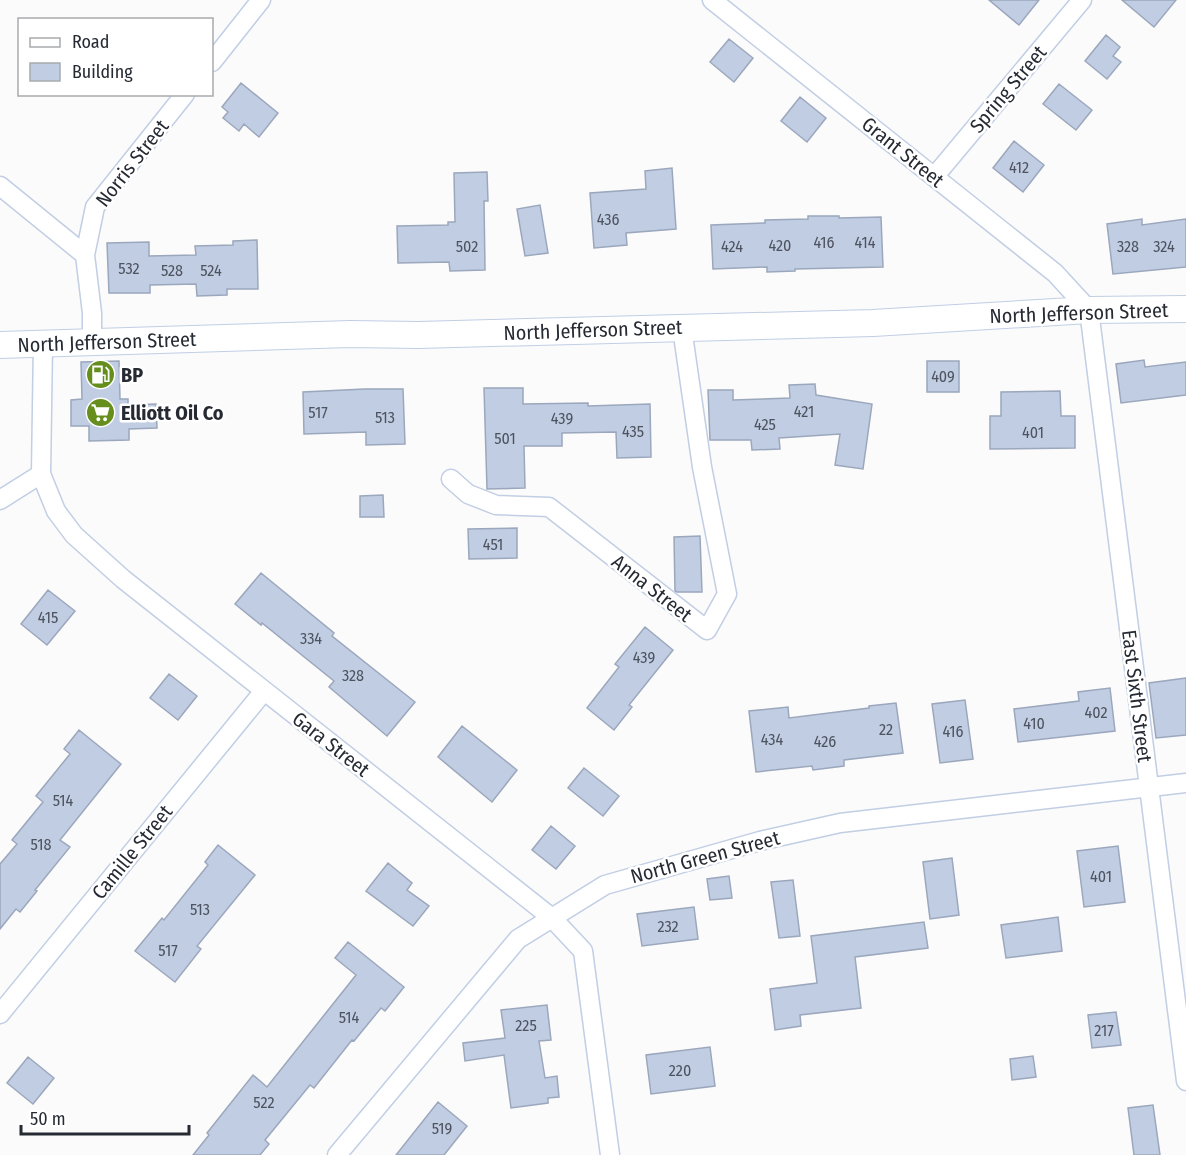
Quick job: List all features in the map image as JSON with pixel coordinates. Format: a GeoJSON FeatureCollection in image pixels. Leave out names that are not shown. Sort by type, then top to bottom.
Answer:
{"type":"FeatureCollection","features":[{"type":"Feature","properties":{"kind":"main road","name":"North Jefferson Street"},"geometry":{"type":"LineString","coordinates":[[0,345],[350,334],[418,335],[873,323],[1089,310],[1186,309]]}},
{"type":"Feature","properties":{"kind":"street"},"geometry":{"type":"LineString","coordinates":[[213,61],[261,0]]}},
{"type":"Feature","properties":{"kind":"street","name":"Grant Street"},"geometry":{"type":"LineString","coordinates":[[712,0],[1055,273],[1089,310]]}},
{"type":"Feature","properties":{"kind":"street","name":"Spring Street"},"geometry":{"type":"LineString","coordinates":[[934,177],[1082,0]]}},
{"type":"Feature","properties":{"kind":"street","name":"Norris Street"},"geometry":{"type":"LineString","coordinates":[[92,343],[92,313],[85,255],[95,207],[183,96]]}},
{"type":"Feature","properties":{"kind":"street"},"geometry":{"type":"LineString","coordinates":[[0,186],[85,255]]}},
{"type":"Feature","properties":{"kind":"street","name":"East Sixth Street"},"geometry":{"type":"LineString","coordinates":[[1089,310],[1186,1081]]}},
{"type":"Feature","properties":{"kind":"street","name":"Anna Street"},"geometry":{"type":"LineString","coordinates":[[451,479],[468,494],[496,505],[549,507],[707,630],[727,594],[702,467],[682,328]]}},
{"type":"Feature","properties":{"kind":"street","name":"Gara Street"},"geometry":{"type":"LineString","coordinates":[[43,343],[41,474],[56,511],[74,535],[123,579],[552,918],[582,951],[610,1155]]}},
{"type":"Feature","properties":{"kind":"street"},"geometry":{"type":"LineString","coordinates":[[0,500],[41,474]]}},
{"type":"Feature","properties":{"kind":"street","name":"Camille Street"},"geometry":{"type":"LineString","coordinates":[[0,1014],[264,691]]}},
{"type":"Feature","properties":{"kind":"street","name":"North Green Street"},"geometry":{"type":"LineString","coordinates":[[337,1155],[519,939],[605,885],[760,841],[828,826],[1186,783]]}},
{"type":"Feature","properties":{"kind":"building"},"geometry":{"type":"Polygon","coordinates":[[[989,0],[1039,0],[1019,25],[989,0]]]}},
{"type":"Feature","properties":{"kind":"building"},"geometry":{"type":"Polygon","coordinates":[[[1122,0],[1176,0],[1154,27],[1122,0]]]}},
{"type":"Feature","properties":{"kind":"building"},"geometry":{"type":"Polygon","coordinates":[[[1106,35],[1120,47],[1113,56],[1121,62],[1107,79],[1085,61],[1106,35]]]}},
{"type":"Feature","properties":{"kind":"building"},"geometry":{"type":"Polygon","coordinates":[[[729,39],[753,58],[734,82],[710,62],[729,39]]]}},
{"type":"Feature","properties":{"kind":"building"},"geometry":{"type":"Polygon","coordinates":[[[241,83],[278,113],[259,137],[244,124],[239,131],[223,118],[228,112],[222,107],[241,83]]]}},
{"type":"Feature","properties":{"kind":"building"},"geometry":{"type":"Polygon","coordinates":[[[1059,84],[1092,110],[1076,130],[1043,104],[1059,84]]]}},
{"type":"Feature","properties":{"kind":"building"},"geometry":{"type":"Polygon","coordinates":[[[800,97],[826,118],[807,142],[781,121],[800,97]]]}},
{"type":"Feature","properties":{"kind":"building"},"geometry":{"type":"Polygon","coordinates":[[[1014,141],[1044,165],[1023,192],[993,168],[1014,141]]]}},
{"type":"Feature","properties":{"kind":"building"},"geometry":{"type":"Polygon","coordinates":[[[672,168],[676,229],[626,233],[627,245],[594,248],[590,193],[646,189],[645,171],[672,168]]]}},
{"type":"Feature","properties":{"kind":"building"},"geometry":{"type":"Polygon","coordinates":[[[487,172],[488,201],[484,201],[485,270],[450,271],[449,262],[398,263],[397,226],[448,225],[448,222],[455,222],[454,173],[487,172]]]}},
{"type":"Feature","properties":{"kind":"building"},"geometry":{"type":"Polygon","coordinates":[[[540,205],[548,253],[525,256],[517,209],[540,205]]]}},
{"type":"Feature","properties":{"kind":"building"},"geometry":{"type":"Polygon","coordinates":[[[808,216],[881,217],[883,267],[767,272],[767,267],[713,269],[711,225],[765,223],[765,220],[808,219],[808,216]]]}},
{"type":"Feature","properties":{"kind":"building"},"geometry":{"type":"Polygon","coordinates":[[[1142,219],[1142,225],[1186,219],[1186,267],[1113,274],[1107,224],[1142,219]]]}},
{"type":"Feature","properties":{"kind":"building"},"geometry":{"type":"Polygon","coordinates":[[[257,240],[258,289],[227,289],[227,295],[197,296],[196,284],[150,285],[150,293],[109,293],[107,243],[149,242],[149,256],[196,255],[195,246],[233,245],[233,241],[257,240]]]}},
{"type":"Feature","properties":{"kind":"building"},"geometry":{"type":"Polygon","coordinates":[[[1144,360],[1145,367],[1186,362],[1186,395],[1121,403],[1116,364],[1144,360]]]}},
{"type":"Feature","properties":{"kind":"building"},"geometry":{"type":"Polygon","coordinates":[[[119,361],[120,399],[128,399],[128,405],[156,404],[157,428],[129,429],[129,440],[89,441],[89,426],[71,426],[71,400],[82,399],[81,362],[119,361]]]}},
{"type":"Feature","properties":{"kind":"building"},"geometry":{"type":"Polygon","coordinates":[[[927,361],[959,361],[959,392],[927,392],[927,361]]]}},
{"type":"Feature","properties":{"kind":"building"},"geometry":{"type":"Polygon","coordinates":[[[815,384],[816,395],[872,404],[863,469],[835,465],[840,434],[779,438],[780,449],[752,450],[751,440],[710,440],[708,390],[733,390],[733,400],[790,398],[789,385],[815,384]]]}},
{"type":"Feature","properties":{"kind":"building"},"geometry":{"type":"Polygon","coordinates":[[[484,388],[523,388],[523,404],[588,403],[588,406],[650,404],[651,457],[617,458],[616,432],[562,433],[562,446],[524,446],[525,488],[487,489],[484,388]]]}},
{"type":"Feature","properties":{"kind":"building"},"geometry":{"type":"Polygon","coordinates":[[[403,389],[405,444],[366,445],[366,432],[304,434],[303,392],[403,389]]]}},
{"type":"Feature","properties":{"kind":"building"},"geometry":{"type":"Polygon","coordinates":[[[1060,391],[1061,416],[1075,416],[1075,448],[990,449],[990,416],[1001,416],[1001,392],[1060,391]]]}},
{"type":"Feature","properties":{"kind":"building"},"geometry":{"type":"Polygon","coordinates":[[[383,495],[384,517],[360,517],[360,496],[383,495]]]}},
{"type":"Feature","properties":{"kind":"building"},"geometry":{"type":"Polygon","coordinates":[[[517,528],[517,558],[469,559],[468,529],[517,528]]]}},
{"type":"Feature","properties":{"kind":"building"},"geometry":{"type":"Polygon","coordinates":[[[700,536],[702,592],[677,592],[675,591],[674,537],[700,536]]]}},
{"type":"Feature","properties":{"kind":"building"},"geometry":{"type":"Polygon","coordinates":[[[261,573],[334,633],[332,636],[415,702],[387,736],[329,687],[334,681],[235,604],[261,573]]]}},
{"type":"Feature","properties":{"kind":"building"},"geometry":{"type":"Polygon","coordinates":[[[48,590],[75,611],[47,645],[21,624],[48,590]]]}},
{"type":"Feature","properties":{"kind":"building"},"geometry":{"type":"Polygon","coordinates":[[[645,627],[673,650],[629,705],[632,707],[614,730],[587,708],[619,667],[615,664],[645,627]]]}},
{"type":"Feature","properties":{"kind":"building"},"geometry":{"type":"Polygon","coordinates":[[[169,674],[197,696],[178,720],[150,698],[169,674]]]}},
{"type":"Feature","properties":{"kind":"building"},"geometry":{"type":"Polygon","coordinates":[[[1186,678],[1186,735],[1156,738],[1149,683],[1186,678]]]}},
{"type":"Feature","properties":{"kind":"building"},"geometry":{"type":"Polygon","coordinates":[[[1110,688],[1115,731],[1018,742],[1014,709],[1079,701],[1078,692],[1110,688]]]}},
{"type":"Feature","properties":{"kind":"building"},"geometry":{"type":"Polygon","coordinates":[[[965,700],[973,759],[940,763],[932,704],[965,700]]]}},
{"type":"Feature","properties":{"kind":"building"},"geometry":{"type":"Polygon","coordinates":[[[896,703],[903,753],[844,760],[844,766],[813,770],[812,766],[756,772],[749,711],[788,707],[789,718],[896,703]]]}},
{"type":"Feature","properties":{"kind":"building"},"geometry":{"type":"Polygon","coordinates":[[[462,726],[517,770],[492,802],[438,757],[462,726]]]}},
{"type":"Feature","properties":{"kind":"building"},"geometry":{"type":"Polygon","coordinates":[[[79,730],[121,764],[60,840],[70,847],[20,912],[16,909],[0,929],[0,864],[17,844],[12,840],[43,802],[36,796],[70,754],[64,749],[79,730]]]}},
{"type":"Feature","properties":{"kind":"building"},"geometry":{"type":"Polygon","coordinates":[[[584,768],[619,796],[603,816],[568,788],[584,768]]]}},
{"type":"Feature","properties":{"kind":"building"},"geometry":{"type":"Polygon","coordinates":[[[551,826],[575,846],[556,869],[532,850],[551,826]]]}},
{"type":"Feature","properties":{"kind":"building"},"geometry":{"type":"Polygon","coordinates":[[[218,845],[255,875],[197,946],[201,949],[175,982],[135,951],[162,918],[164,920],[208,865],[205,862],[218,845]]]}},
{"type":"Feature","properties":{"kind":"building"},"geometry":{"type":"Polygon","coordinates":[[[1118,846],[1125,902],[1084,907],[1077,851],[1118,846]]]}},
{"type":"Feature","properties":{"kind":"building"},"geometry":{"type":"Polygon","coordinates":[[[952,858],[959,915],[930,919],[923,862],[952,858]]]}},
{"type":"Feature","properties":{"kind":"building"},"geometry":{"type":"Polygon","coordinates":[[[388,863],[412,883],[407,890],[429,906],[413,926],[366,891],[388,863]]]}},
{"type":"Feature","properties":{"kind":"building"},"geometry":{"type":"Polygon","coordinates":[[[729,876],[732,898],[710,900],[707,879],[729,876]]]}},
{"type":"Feature","properties":{"kind":"building"},"geometry":{"type":"Polygon","coordinates":[[[793,880],[800,936],[779,938],[771,882],[793,880]]]}},
{"type":"Feature","properties":{"kind":"building"},"geometry":{"type":"Polygon","coordinates":[[[694,907],[698,939],[642,946],[637,914],[694,907]]]}},
{"type":"Feature","properties":{"kind":"building"},"geometry":{"type":"Polygon","coordinates":[[[1058,917],[1062,951],[1006,958],[1001,925],[1058,917]]]}},
{"type":"Feature","properties":{"kind":"building"},"geometry":{"type":"Polygon","coordinates":[[[924,922],[928,948],[855,957],[861,1008],[800,1015],[801,1026],[775,1030],[770,989],[817,983],[811,936],[924,922]]]}},
{"type":"Feature","properties":{"kind":"building"},"geometry":{"type":"Polygon","coordinates":[[[348,942],[404,987],[385,1011],[381,1008],[354,1041],[352,1040],[314,1088],[310,1085],[265,1140],[269,1144],[260,1155],[193,1155],[209,1135],[207,1133],[253,1075],[267,1087],[356,975],[335,958],[348,942]]]}},
{"type":"Feature","properties":{"kind":"building"},"geometry":{"type":"Polygon","coordinates":[[[547,1005],[551,1040],[539,1041],[545,1078],[557,1076],[559,1097],[548,1098],[548,1103],[511,1108],[504,1055],[465,1061],[463,1043],[505,1038],[501,1010],[547,1005]]]}},
{"type":"Feature","properties":{"kind":"building"},"geometry":{"type":"Polygon","coordinates":[[[1116,1012],[1121,1045],[1092,1048],[1088,1015],[1116,1012]]]}},
{"type":"Feature","properties":{"kind":"building"},"geometry":{"type":"Polygon","coordinates":[[[710,1047],[715,1086],[651,1094],[646,1055],[710,1047]]]}},
{"type":"Feature","properties":{"kind":"building"},"geometry":{"type":"Polygon","coordinates":[[[1033,1056],[1036,1077],[1012,1080],[1010,1059],[1033,1056]]]}},
{"type":"Feature","properties":{"kind":"building"},"geometry":{"type":"Polygon","coordinates":[[[28,1057],[54,1078],[33,1104],[7,1083],[28,1057]]]}},
{"type":"Feature","properties":{"kind":"building"},"geometry":{"type":"Polygon","coordinates":[[[438,1102],[467,1126],[444,1155],[396,1155],[438,1102]]]}},
{"type":"Feature","properties":{"kind":"building"},"geometry":{"type":"Polygon","coordinates":[[[1153,1105],[1160,1155],[1134,1155],[1128,1108],[1153,1105]]]}},
{"type":"Feature","properties":{"kind":"place","name":"BP"},"geometry":{"type":"Point","coordinates":[100,375]}},
{"type":"Feature","properties":{"kind":"place","name":"Elliott Oil Co"},"geometry":{"type":"Point","coordinates":[100,413]}}]}
